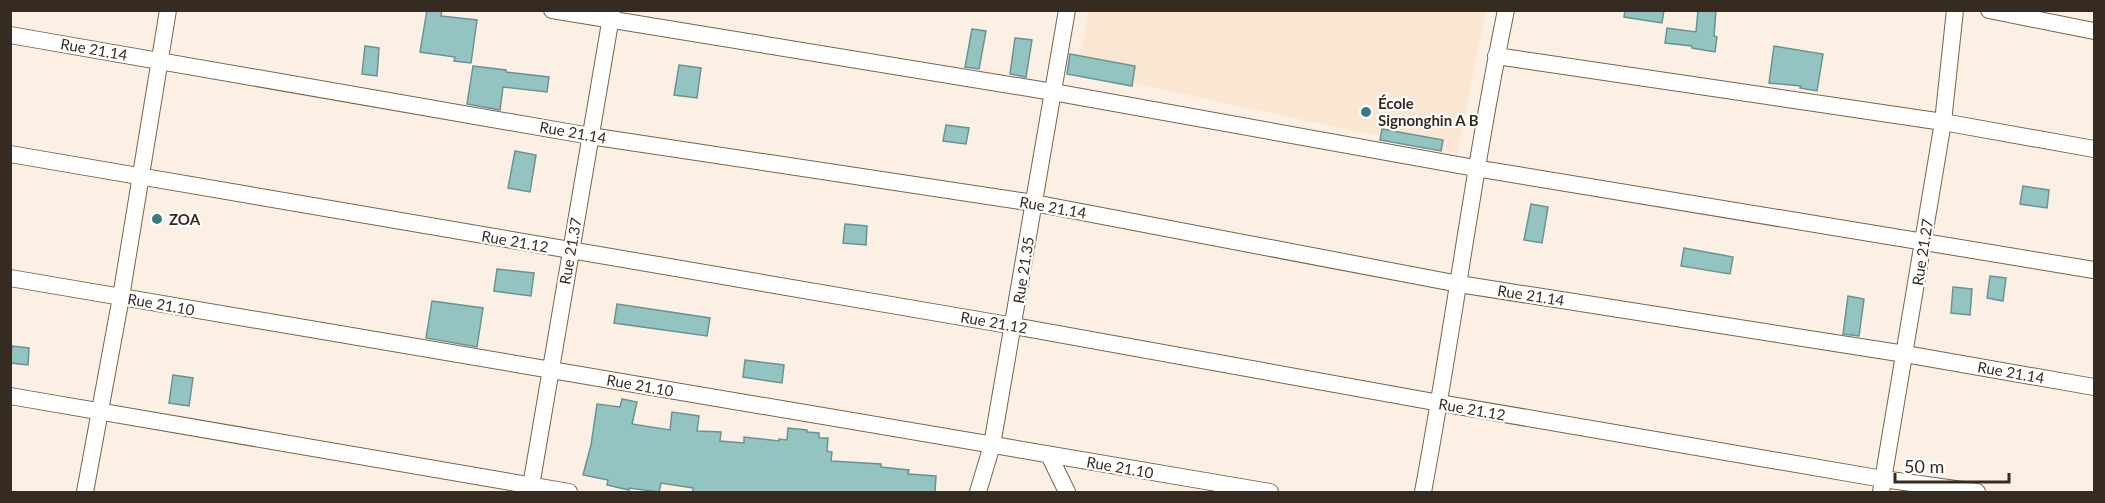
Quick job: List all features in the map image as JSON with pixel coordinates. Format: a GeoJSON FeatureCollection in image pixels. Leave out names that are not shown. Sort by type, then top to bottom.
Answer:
{"type":"FeatureCollection","features":[{"type":"Feature","properties":{"kind":"street"},"geometry":{"type":"LineString","coordinates":[[85,492],[121,297],[168,10]]}},
{"type":"Feature","properties":{"kind":"street"},"geometry":{"type":"LineString","coordinates":[[552,10],[611,15],[1475,168],[1924,240],[2094,270]]}},
{"type":"Feature","properties":{"kind":"street","name":"Rue 21.35"},"geometry":{"type":"LineString","coordinates":[[978,492],[993,445],[1066,10]]}},
{"type":"Feature","properties":{"kind":"street"},"geometry":{"type":"LineString","coordinates":[[1423,492],[1440,403],[1475,168],[1506,10]]}},
{"type":"Feature","properties":{"kind":"street","name":"Rue 21.27"},"geometry":{"type":"LineString","coordinates":[[1882,486],[1943,122],[1955,10]]}},
{"type":"Feature","properties":{"kind":"street"},"geometry":{"type":"LineString","coordinates":[[1989,10],[2094,31]]}},
{"type":"Feature","properties":{"kind":"street","name":"Rue 21.37"},"geometry":{"type":"LineString","coordinates":[[530,489],[611,15]]}},
{"type":"Feature","properties":{"kind":"street","name":"Rue 21.14"},"geometry":{"type":"LineString","coordinates":[[10,35],[591,136],[1034,204],[1459,284],[1905,354],[2094,387]]}},
{"type":"Feature","properties":{"kind":"street"},"geometry":{"type":"LineString","coordinates":[[1496,56],[1943,122],[2094,149]]}},
{"type":"Feature","properties":{"kind":"street","name":"Rue 21.12"},"geometry":{"type":"LineString","coordinates":[[10,154],[1014,326],[1882,486],[1977,492]]}},
{"type":"Feature","properties":{"kind":"street","name":"Rue 21.10"},"geometry":{"type":"LineString","coordinates":[[10,278],[1270,492]]}},
{"type":"Feature","properties":{"kind":"street"},"geometry":{"type":"LineString","coordinates":[[10,396],[530,489],[569,492]]}},
{"type":"Feature","properties":{"kind":"street"},"geometry":{"type":"LineString","coordinates":[[1049,455],[1067,492]]}},
{"type":"Feature","properties":{"kind":"shaded area","name":"École Signonghin A B"},"geometry":{"type":"Polygon","coordinates":[[[1089,11],[1486,11],[1457,153],[1076,71],[1089,11]]]}},
{"type":"Feature","properties":{"kind":"building"},"geometry":{"type":"Polygon","coordinates":[[[427,10],[442,10],[441,16],[477,20],[471,63],[454,61],[455,57],[420,52],[427,10]]]}},
{"type":"Feature","properties":{"kind":"building"},"geometry":{"type":"Polygon","coordinates":[[[1625,10],[1664,10],[1662,23],[1624,17],[1625,10]]]}},
{"type":"Feature","properties":{"kind":"building"},"geometry":{"type":"Polygon","coordinates":[[[1698,10],[1716,10],[1715,52],[1692,48],[1692,46],[1665,43],[1667,28],[1696,32],[1698,10]]]}},
{"type":"Feature","properties":{"kind":"building"},"geometry":{"type":"Polygon","coordinates":[[[972,29],[986,31],[979,69],[965,67],[972,29]]]}},
{"type":"Feature","properties":{"kind":"building"},"geometry":{"type":"Polygon","coordinates":[[[1015,38],[1032,40],[1026,77],[1010,74],[1015,38]]]}},
{"type":"Feature","properties":{"kind":"building"},"geometry":{"type":"Polygon","coordinates":[[[365,46],[379,48],[377,76],[362,74],[365,46]]]}},
{"type":"Feature","properties":{"kind":"building"},"geometry":{"type":"Polygon","coordinates":[[[1774,46],[1823,54],[1817,91],[1800,88],[1801,86],[1769,83],[1774,46]]]}},
{"type":"Feature","properties":{"kind":"building"},"geometry":{"type":"Polygon","coordinates":[[[1070,54],[1135,66],[1132,86],[1067,74],[1070,54]]]}},
{"type":"Feature","properties":{"kind":"building"},"geometry":{"type":"Polygon","coordinates":[[[679,65],[701,68],[697,98],[674,95],[679,65]]]}},
{"type":"Feature","properties":{"kind":"building"},"geometry":{"type":"Polygon","coordinates":[[[473,66],[549,77],[547,92],[503,87],[500,110],[467,104],[473,66]]]}},
{"type":"Feature","properties":{"kind":"building"},"geometry":{"type":"Polygon","coordinates":[[[946,125],[969,128],[966,144],[943,141],[946,125]]]}},
{"type":"Feature","properties":{"kind":"building"},"geometry":{"type":"Polygon","coordinates":[[[1382,129],[1443,140],[1441,151],[1380,140],[1382,129]]]}},
{"type":"Feature","properties":{"kind":"building"},"geometry":{"type":"Polygon","coordinates":[[[515,151],[536,155],[530,192],[508,188],[515,151]]]}},
{"type":"Feature","properties":{"kind":"building"},"geometry":{"type":"Polygon","coordinates":[[[2023,186],[2049,190],[2047,208],[2020,204],[2023,186]]]}},
{"type":"Feature","properties":{"kind":"building"},"geometry":{"type":"Polygon","coordinates":[[[1531,204],[1548,207],[1542,243],[1524,240],[1531,204]]]}},
{"type":"Feature","properties":{"kind":"building"},"geometry":{"type":"Polygon","coordinates":[[[845,224],[867,226],[866,245],[843,243],[845,224]]]}},
{"type":"Feature","properties":{"kind":"building"},"geometry":{"type":"Polygon","coordinates":[[[1684,248],[1733,257],[1730,274],[1681,266],[1684,248]]]}},
{"type":"Feature","properties":{"kind":"building"},"geometry":{"type":"Polygon","coordinates":[[[497,269],[534,273],[531,296],[494,291],[497,269]]]}},
{"type":"Feature","properties":{"kind":"building"},"geometry":{"type":"Polygon","coordinates":[[[1990,276],[2006,278],[2003,301],[1987,298],[1990,276]]]}},
{"type":"Feature","properties":{"kind":"building"},"geometry":{"type":"Polygon","coordinates":[[[1953,287],[1972,289],[1970,315],[1951,313],[1953,287]]]}},
{"type":"Feature","properties":{"kind":"building"},"geometry":{"type":"Polygon","coordinates":[[[1848,296],[1864,299],[1859,336],[1843,334],[1848,296]]]}},
{"type":"Feature","properties":{"kind":"building"},"geometry":{"type":"Polygon","coordinates":[[[432,301],[483,308],[477,347],[426,338],[432,301]]]}},
{"type":"Feature","properties":{"kind":"building"},"geometry":{"type":"Polygon","coordinates":[[[617,304],[710,318],[707,336],[614,323],[617,304]]]}},
{"type":"Feature","properties":{"kind":"building"},"geometry":{"type":"Polygon","coordinates":[[[12,346],[29,348],[28,365],[10,363],[12,346]]]}},
{"type":"Feature","properties":{"kind":"building"},"geometry":{"type":"Polygon","coordinates":[[[745,360],[784,365],[782,383],[743,377],[745,360]]]}},
{"type":"Feature","properties":{"kind":"building"},"geometry":{"type":"Polygon","coordinates":[[[173,375],[193,378],[189,406],[169,403],[173,375]]]}},
{"type":"Feature","properties":{"kind":"building"},"geometry":{"type":"Polygon","coordinates":[[[622,399],[637,402],[632,424],[670,430],[672,412],[699,416],[697,431],[721,432],[720,441],[744,443],[744,437],[787,440],[788,428],[819,433],[819,438],[828,438],[827,451],[832,452],[831,461],[881,464],[881,467],[909,470],[908,474],[936,476],[935,492],[693,492],[693,488],[661,483],[659,492],[629,488],[629,490],[607,485],[608,480],[583,475],[591,445],[597,404],[620,407],[622,399]]]}},
{"type":"Feature","properties":{"kind":"place","name":"École Signonghin A B"},"geometry":{"type":"Point","coordinates":[1366,112]}},
{"type":"Feature","properties":{"kind":"place","name":"ZOA"},"geometry":{"type":"Point","coordinates":[157,219]}}]}
